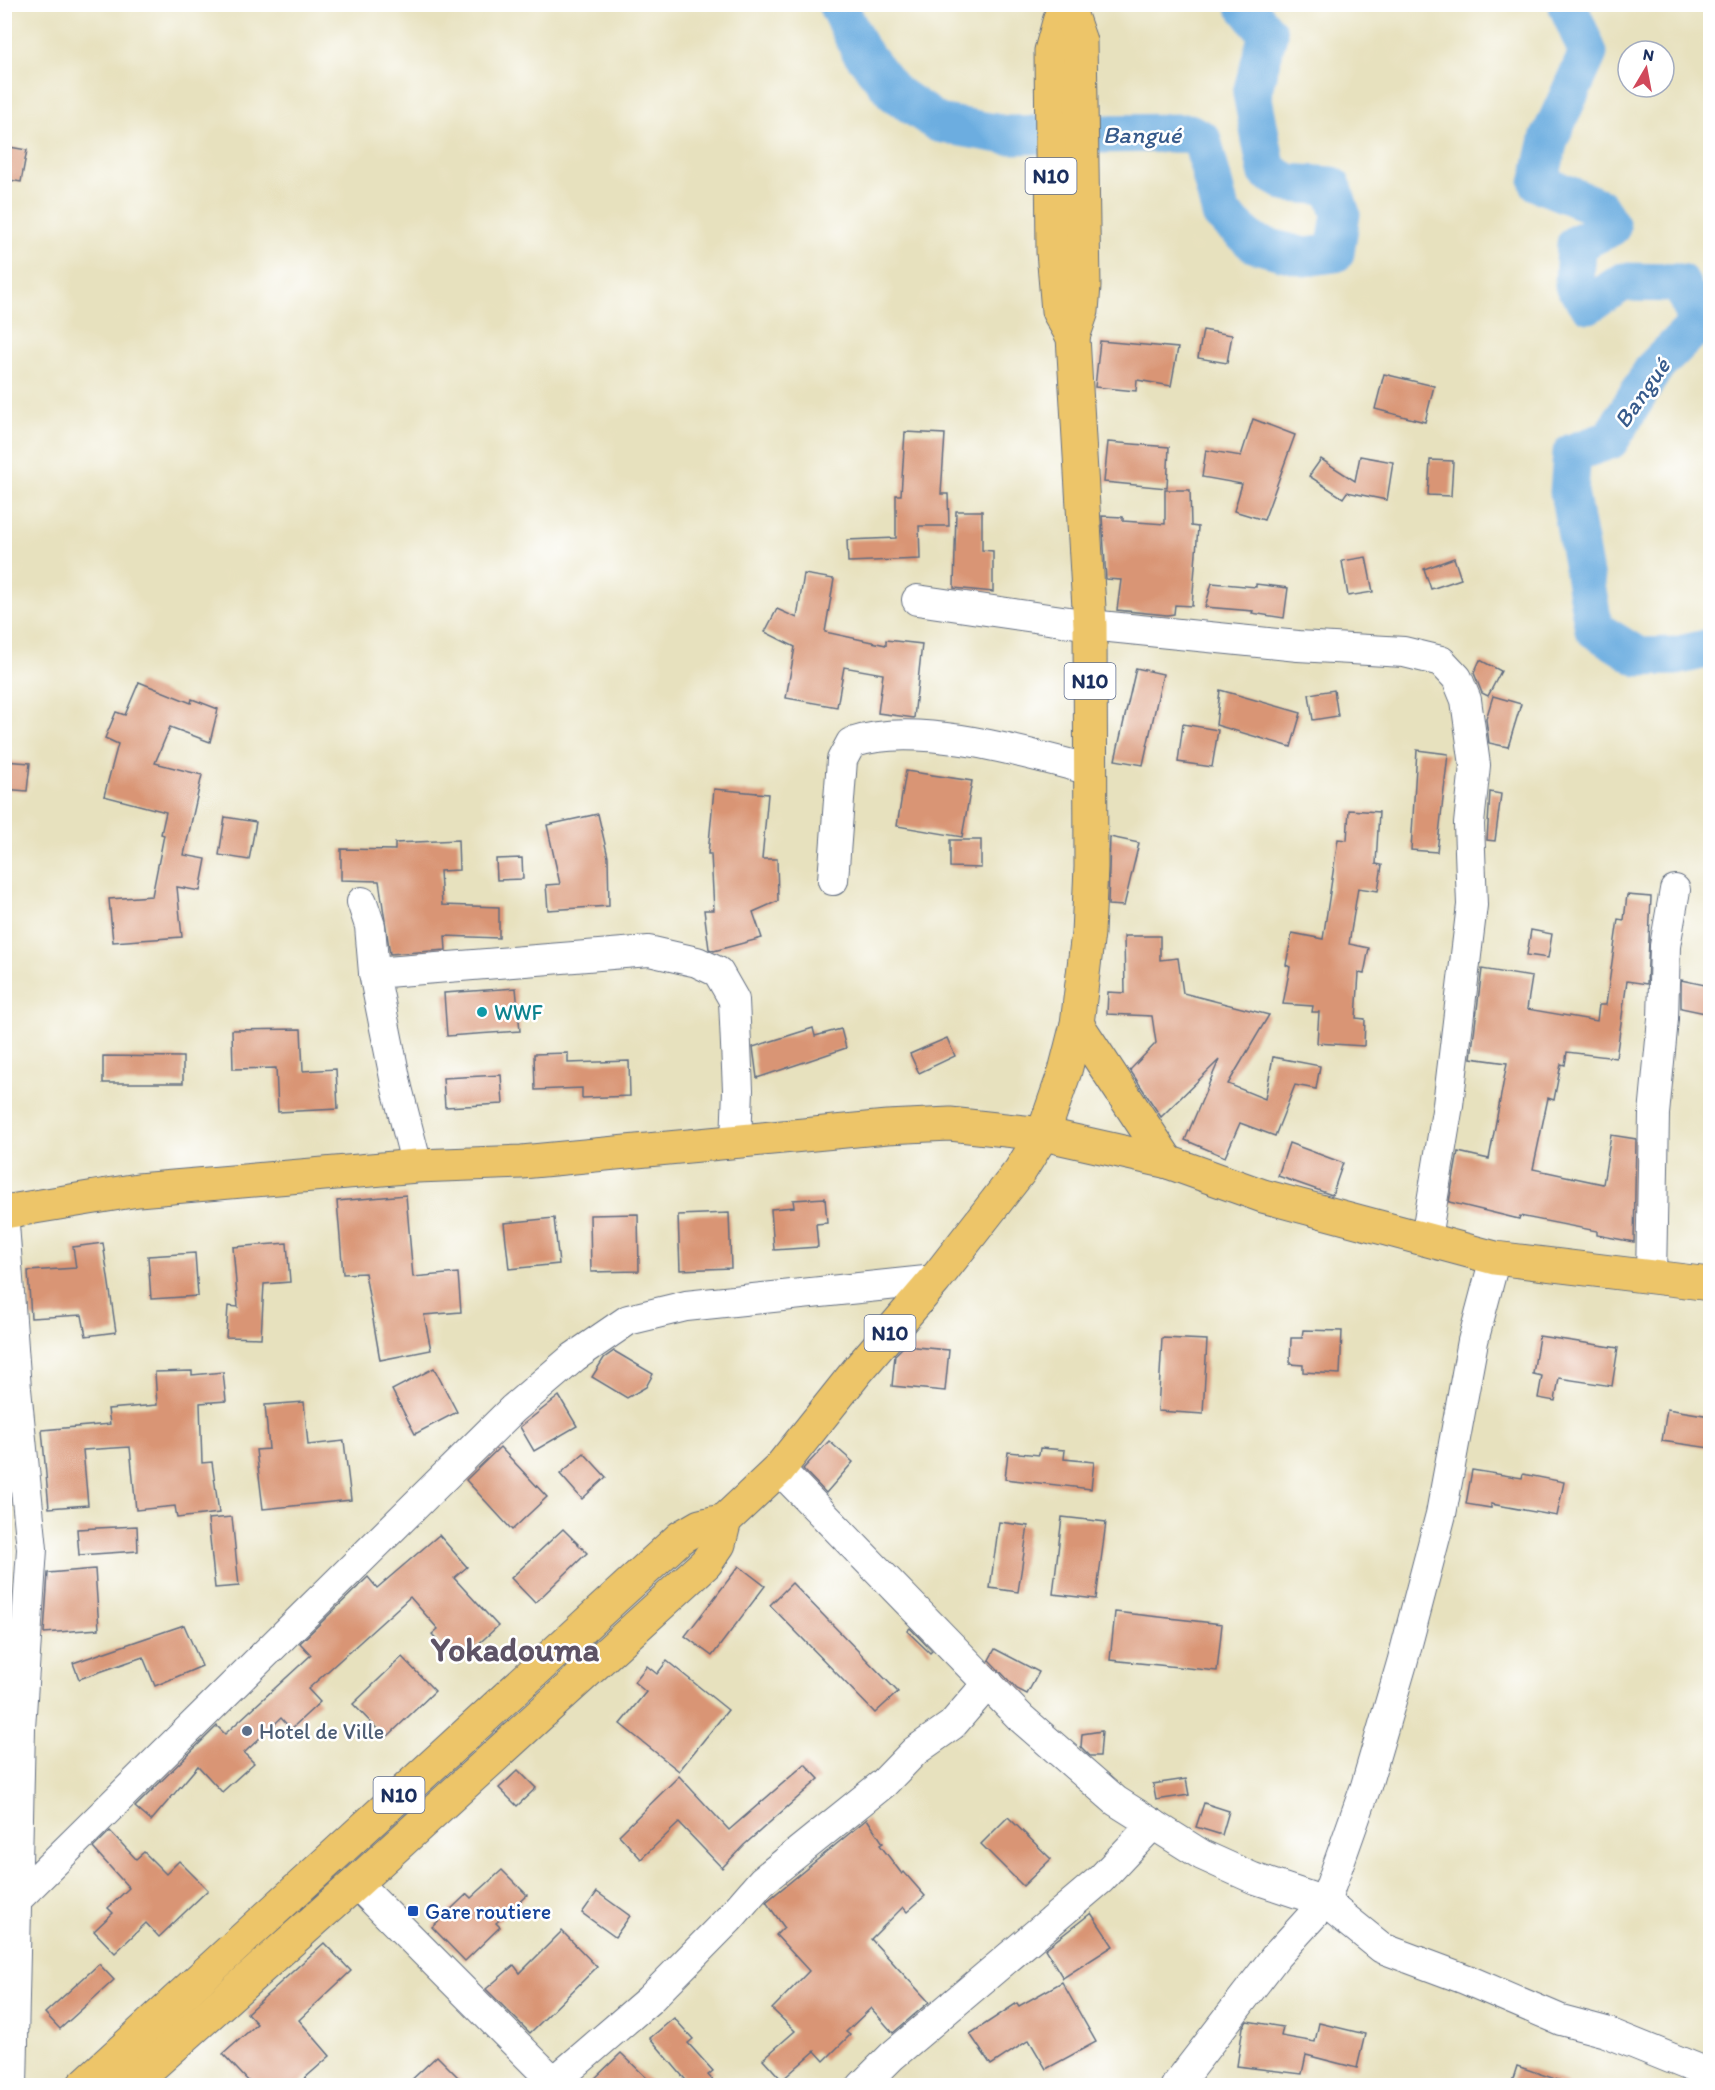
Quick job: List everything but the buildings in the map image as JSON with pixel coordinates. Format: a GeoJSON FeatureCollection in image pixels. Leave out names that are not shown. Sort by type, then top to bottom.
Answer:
{"type":"FeatureCollection","features":[{"type":"Feature","properties":{"kind":"main road","name":"N10"},"geometry":{"type":"LineString","coordinates":[[1066,4],[1080,41],[1081,89],[1068,251]]}},
{"type":"Feature","properties":{"kind":"main road","name":"N10"},"geometry":{"type":"LineString","coordinates":[[129,2085],[356,1883],[706,1563],[719,1544],[725,1521],[779,1469],[858,1370],[935,1281],[1020,1171],[1043,1134],[1065,1071],[1077,1024],[1088,933],[1091,770],[1090,625],[1073,337],[1082,311],[1068,251],[1049,100],[1051,51],[1066,4]]}},
{"type":"Feature","properties":{"kind":"main road"},"geometry":{"type":"LineString","coordinates":[[1077,1024],[1168,1162]]}},
{"type":"Feature","properties":{"kind":"main road"},"geometry":{"type":"LineString","coordinates":[[4,1212],[138,1190],[417,1166],[522,1162],[736,1141],[950,1124],[1043,1134],[1168,1162],[1263,1196],[1495,1258],[1710,1284]]}},
{"type":"Feature","properties":{"kind":"main road","name":"N10"},"geometry":{"type":"LineString","coordinates":[[83,2085],[681,1537],[700,1526],[725,1521]]}},
{"type":"Feature","properties":{"kind":"street"},"geometry":{"type":"LineString","coordinates":[[916,600],[1090,625],[1298,646],[1404,652],[1441,660],[1457,678],[1466,700],[1475,765],[1469,824],[1472,905],[1448,1105],[1426,1238]]}},
{"type":"Feature","properties":{"kind":"street"},"geometry":{"type":"LineString","coordinates":[[833,880],[843,760],[851,743],[872,736],[958,740],[1012,749],[1091,770]]}},
{"type":"Feature","properties":{"kind":"street"},"geometry":{"type":"LineString","coordinates":[[1651,1278],[1654,1114],[1663,1019],[1665,946],[1675,890]]}},
{"type":"Feature","properties":{"kind":"street"},"geometry":{"type":"LineString","coordinates":[[362,902],[370,926],[375,973],[397,1088],[417,1166]]}},
{"type":"Feature","properties":{"kind":"street"},"geometry":{"type":"LineString","coordinates":[[375,973],[649,951],[697,962],[718,972],[734,1000],[738,1090],[736,1141]]}},
{"type":"Feature","properties":{"kind":"street"},"geometry":{"type":"LineString","coordinates":[[4,1224],[16,1389],[32,1549],[20,1728],[12,2085]]}},
{"type":"Feature","properties":{"kind":"street"},"geometry":{"type":"LineString","coordinates":[[1176,2085],[1276,1956],[1325,1902],[1366,1786],[1402,1662],[1441,1514],[1473,1341],[1495,1258]]}},
{"type":"Feature","properties":{"kind":"street"},"geometry":{"type":"LineString","coordinates":[[17,1899],[513,1409],[574,1357],[628,1320],[686,1306],[935,1281]]}},
{"type":"Feature","properties":{"kind":"street"},"geometry":{"type":"LineString","coordinates":[[779,1469],[1021,1718],[1065,1759],[1116,1801],[1202,1855],[1253,1878],[1325,1902],[1382,1948],[1465,1979],[1561,2020],[1606,2032],[1710,2074]]}},
{"type":"Feature","properties":{"kind":"street"},"geometry":{"type":"LineString","coordinates":[[356,1883],[554,2084],[650,2000],[729,1919],[762,1881],[884,1783],[915,1751],[952,1725],[988,1683]]}},
{"type":"Feature","properties":{"kind":"street"},"geometry":{"type":"LineString","coordinates":[[862,2085],[892,2056],[1101,1879],[1153,1824]]}},
{"type":"Feature","properties":{"kind":"waterway","name":"Bangué"},"geometry":{"type":"LineString","coordinates":[[837,4],[860,50],[894,93],[938,123],[1006,135],[1189,133],[1202,140],[1221,214],[1255,244],[1305,257],[1335,253],[1341,214],[1332,186],[1288,183],[1267,171],[1252,93],[1268,34],[1244,4]]}},
{"type":"Feature","properties":{"kind":"waterway","name":"Bangué"},"geometry":{"type":"LineString","coordinates":[[1567,4],[1588,53],[1549,139],[1539,183],[1598,207],[1611,227],[1576,244],[1574,285],[1589,304],[1623,282],[1680,283],[1699,323],[1654,368],[1610,440],[1572,453],[1569,492],[1594,629],[1639,657],[1676,656],[1710,648]]}},
{"type":"Feature","properties":{"kind":"place","name":"WWF"},"geometry":{"type":"Point","coordinates":[482,1012]}},
{"type":"Feature","properties":{"kind":"place","name":"Hotel de Ville"},"geometry":{"type":"Point","coordinates":[247,1731]}},
{"type":"Feature","properties":{"kind":"place","name":"Gare routiere"},"geometry":{"type":"Point","coordinates":[413,1911]}},
{"type":"Feature","properties":{"kind":"district","name":"Yokadouma"},"geometry":{"type":"Point","coordinates":[515,1649]}}]}
